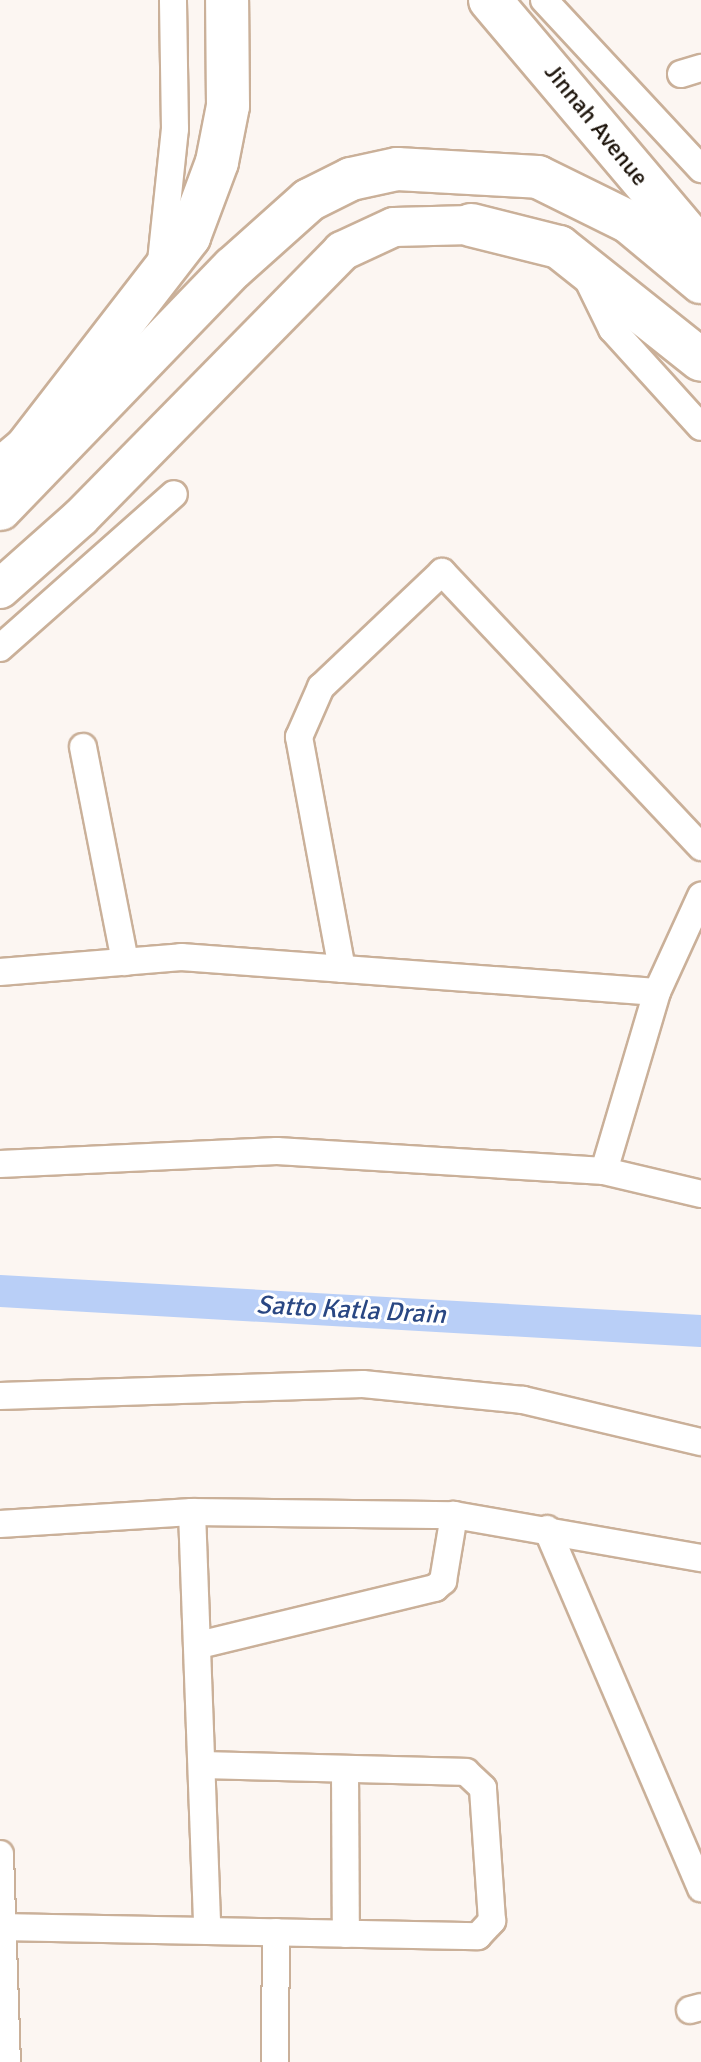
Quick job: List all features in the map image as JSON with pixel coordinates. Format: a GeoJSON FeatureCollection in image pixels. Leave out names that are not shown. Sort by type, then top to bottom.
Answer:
{"type":"FeatureCollection","features":[{"type":"Feature","properties":{"kind":"main road"},"geometry":{"type":"LineString","coordinates":[[0,470],[26,448],[189,237],[217,162],[228,106],[227,0]]}},
{"type":"Feature","properties":{"kind":"main road","name":"Jinnah Avenue"},"geometry":{"type":"LineString","coordinates":[[490,0],[701,250]]}},
{"type":"Feature","properties":{"kind":"main road"},"geometry":{"type":"LineString","coordinates":[[0,509],[233,268],[309,200],[351,179],[397,169],[538,177],[629,222],[701,282]]}},
{"type":"Feature","properties":{"kind":"main road"},"geometry":{"type":"LineString","coordinates":[[0,589],[81,517],[342,251],[394,227],[471,225],[533,238],[578,260],[701,360]]}},
{"type":"Feature","properties":{"kind":"street"},"geometry":{"type":"LineString","coordinates":[[160,275],[175,129],[173,0]]}},
{"type":"Feature","properties":{"kind":"street"},"geometry":{"type":"LineString","coordinates":[[544,0],[701,169]]}},
{"type":"Feature","properties":{"kind":"street"},"geometry":{"type":"LineString","coordinates":[[578,260],[612,329],[701,427]]}},
{"type":"Feature","properties":{"kind":"street"},"geometry":{"type":"LineString","coordinates":[[0,648],[174,494]]}},
{"type":"Feature","properties":{"kind":"street"},"geometry":{"type":"LineString","coordinates":[[342,969],[299,737],[321,687],[442,572],[701,847]]}},
{"type":"Feature","properties":{"kind":"street"},"geometry":{"type":"LineString","coordinates":[[83,747],[125,962]]}},
{"type":"Feature","properties":{"kind":"street"},"geometry":{"type":"LineString","coordinates":[[604,1171],[657,992],[701,896]]}},
{"type":"Feature","properties":{"kind":"street"},"geometry":{"type":"LineString","coordinates":[[0,972],[181,957],[657,992]]}},
{"type":"Feature","properties":{"kind":"street"},"geometry":{"type":"LineString","coordinates":[[0,1164],[277,1151],[604,1171],[701,1194]]}},
{"type":"Feature","properties":{"kind":"street"},"geometry":{"type":"LineString","coordinates":[[0,1396],[363,1384],[523,1400],[701,1442]]}},
{"type":"Feature","properties":{"kind":"street"},"geometry":{"type":"LineString","coordinates":[[192,1512],[206,1765],[207,1931]]}},
{"type":"Feature","properties":{"kind":"street"},"geometry":{"type":"LineString","coordinates":[[0,1524],[192,1512],[454,1515],[701,1558]]}},
{"type":"Feature","properties":{"kind":"street"},"geometry":{"type":"LineString","coordinates":[[199,1645],[435,1588],[443,1581],[454,1515]]}},
{"type":"Feature","properties":{"kind":"street"},"geometry":{"type":"LineString","coordinates":[[547,1529],[701,1888]]}},
{"type":"Feature","properties":{"kind":"street"},"geometry":{"type":"LineString","coordinates":[[2,1927],[478,1936],[492,1921],[478,1781],[466,1772],[206,1765]]}},
{"type":"Feature","properties":{"kind":"street"},"geometry":{"type":"LineString","coordinates":[[345,1769],[346,1934]]}},
{"type":"Feature","properties":{"kind":"street"},"geometry":{"type":"LineString","coordinates":[[0,1854],[7,2062]]}},
{"type":"Feature","properties":{"kind":"street"},"geometry":{"type":"LineString","coordinates":[[275,2062],[276,1932]]}},
{"type":"Feature","properties":{"kind":"waterway","name":"Satto Katla Drain"},"geometry":{"type":"LineString","coordinates":[[0,1291],[701,1331]]}}]}
